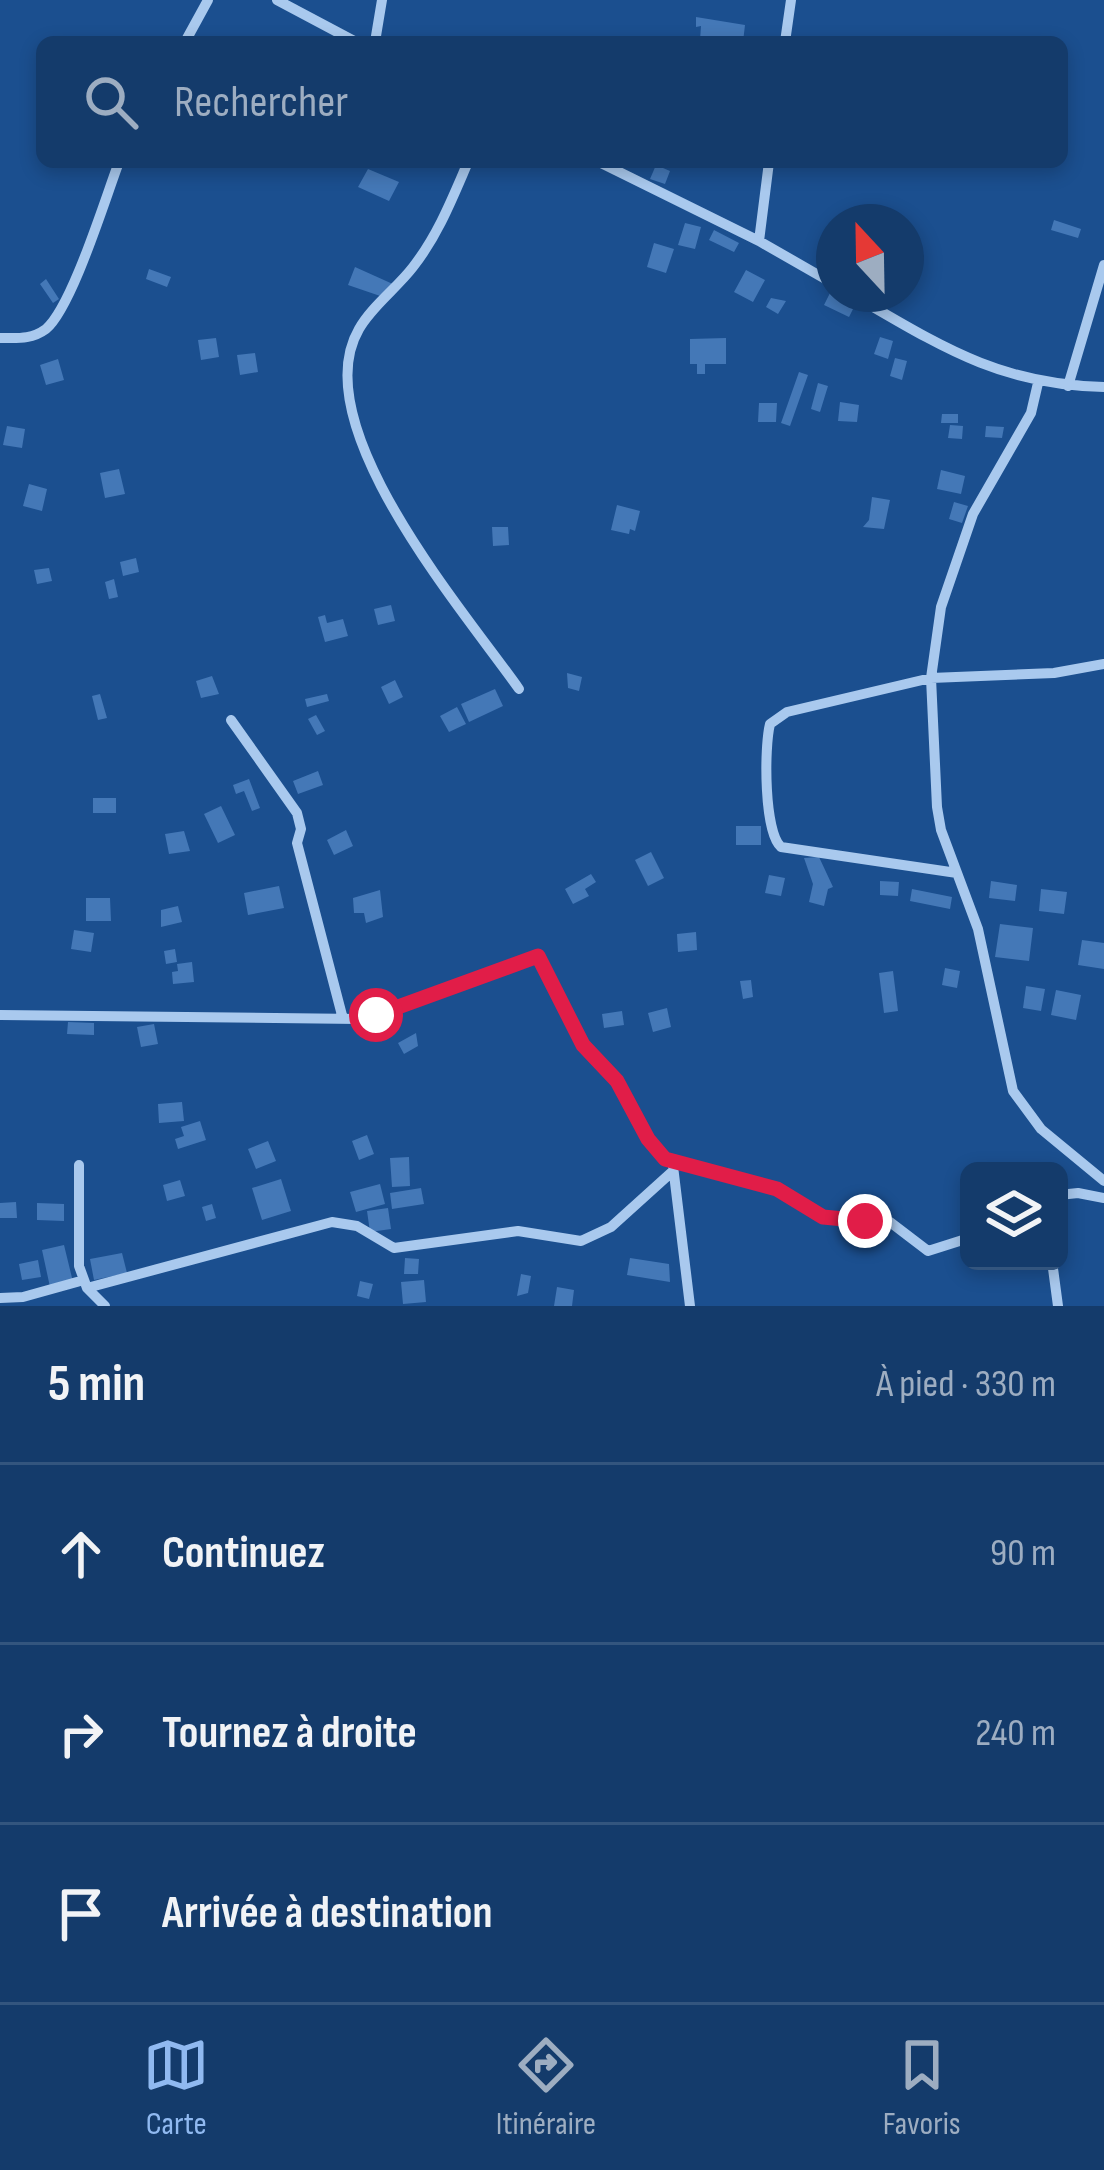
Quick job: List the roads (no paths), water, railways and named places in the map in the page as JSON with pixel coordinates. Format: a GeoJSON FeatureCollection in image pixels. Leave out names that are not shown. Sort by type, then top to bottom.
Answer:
{"type":"FeatureCollection","features":[{"type":"Feature","properties":{"kind":"street"},"geometry":{"type":"LineString","coordinates":[[188,36],[208,0]]}},
{"type":"Feature","properties":{"kind":"street"},"geometry":{"type":"LineString","coordinates":[[277,0],[345,36]]}},
{"type":"Feature","properties":{"kind":"street"},"geometry":{"type":"LineString","coordinates":[[376,36],[382,0]]}},
{"type":"Feature","properties":{"kind":"street"},"geometry":{"type":"LineString","coordinates":[[786,36],[791,0]]}},
{"type":"Feature","properties":{"kind":"street"},"geometry":{"type":"LineString","coordinates":[[0,338],[29,338],[49,327],[68,295],[117,168]]}},
{"type":"Feature","properties":{"kind":"street"},"geometry":{"type":"LineString","coordinates":[[465,168],[441,224],[413,266],[359,328],[348,357],[348,393],[361,447],[380,490],[520,689]]}},
{"type":"Feature","properties":{"kind":"street"},"geometry":{"type":"LineString","coordinates":[[611,168],[816,274]]}},
{"type":"Feature","properties":{"kind":"street"},"geometry":{"type":"LineString","coordinates":[[759,241],[769,168]]}},
{"type":"Feature","properties":{"kind":"street"},"geometry":{"type":"LineString","coordinates":[[1068,386],[1104,265]]}},
{"type":"Feature","properties":{"kind":"street"},"geometry":{"type":"LineString","coordinates":[[882,312],[950,351],[1038,382],[1104,387]]}},
{"type":"Feature","properties":{"kind":"street"},"geometry":{"type":"LineString","coordinates":[[1038,382],[1031,413],[973,514],[941,607],[931,679],[937,806],[940,830],[978,929],[1013,1091],[1041,1129],[1104,1181]]}},
{"type":"Feature","properties":{"kind":"street"},"geometry":{"type":"LineString","coordinates":[[957,873],[781,847],[771,834],[766,744],[770,724],[808,707],[931,679],[1054,674],[1104,664]]}},
{"type":"Feature","properties":{"kind":"street"},"geometry":{"type":"LineString","coordinates":[[231,720],[297,813],[301,830],[297,843],[343,1019]]}},
{"type":"Feature","properties":{"kind":"street"},"geometry":{"type":"LineString","coordinates":[[0,1015],[343,1019],[376,1015],[538,956],[583,1045],[617,1081],[656,1150],[673,1167],[763,1183],[823,1217],[890,1222],[928,1251],[960,1241]]}},
{"type":"Feature","properties":{"kind":"street"},"geometry":{"type":"LineString","coordinates":[[79,1165],[79,1265],[86,1284],[105,1306]]}},
{"type":"Feature","properties":{"kind":"street"},"geometry":{"type":"LineString","coordinates":[[0,1298],[86,1284],[332,1222],[357,1226],[394,1249],[518,1231],[581,1241],[611,1227],[673,1167]]}},
{"type":"Feature","properties":{"kind":"street"},"geometry":{"type":"LineString","coordinates":[[673,1167],[690,1306]]}},
{"type":"Feature","properties":{"kind":"street"},"geometry":{"type":"LineString","coordinates":[[1068,1194],[1104,1198]]}},
{"type":"Feature","properties":{"kind":"street"},"geometry":{"type":"LineString","coordinates":[[1053,1270],[1058,1306]]}}]}
